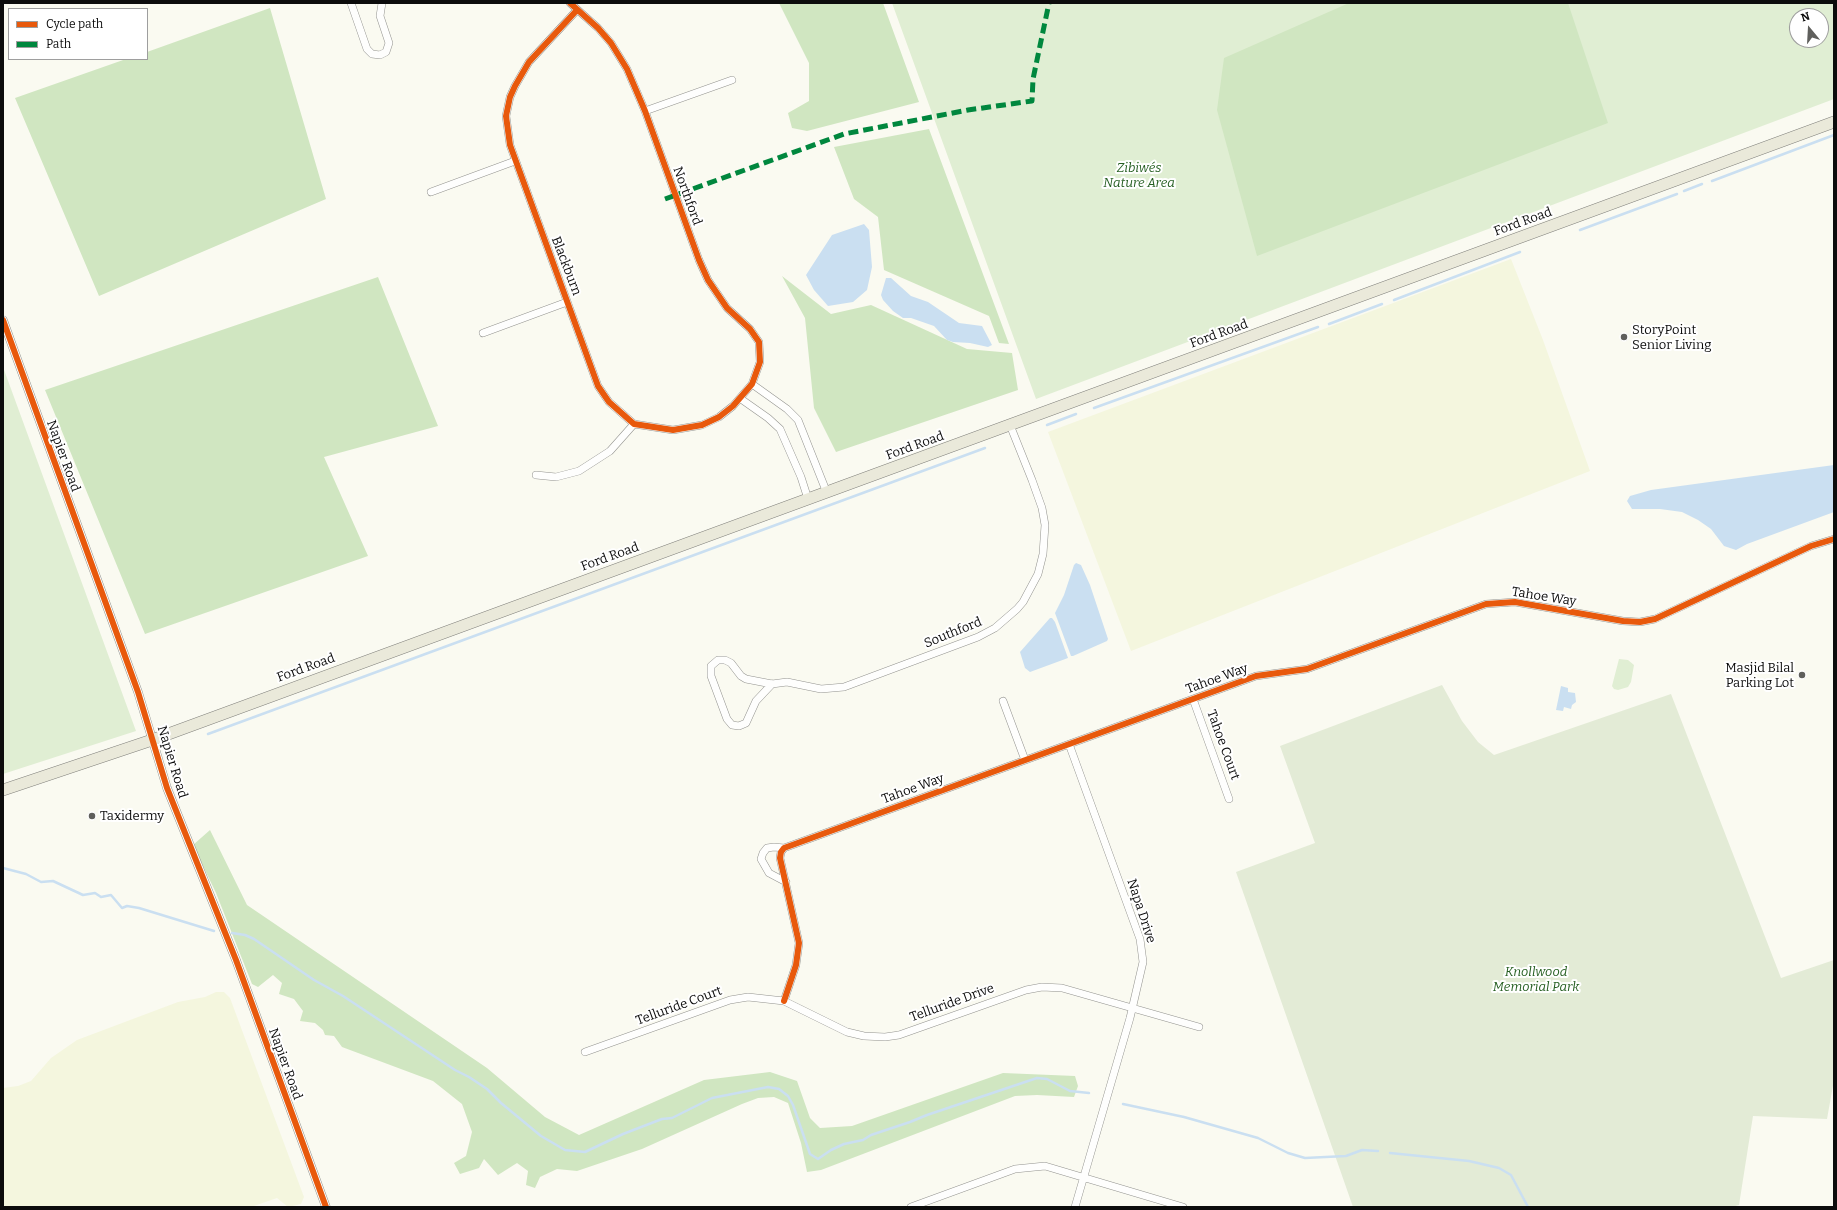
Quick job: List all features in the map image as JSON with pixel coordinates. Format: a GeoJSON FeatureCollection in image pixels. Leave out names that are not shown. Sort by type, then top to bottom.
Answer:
{"type":"FeatureCollection","features":[{"type":"Feature","properties":{"kind":"main road","name":"Ford Road"},"geometry":{"type":"LineString","coordinates":[[3,790],[152,740],[1834,122]]}},
{"type":"Feature","properties":{"kind":"street"},"geometry":{"type":"LineString","coordinates":[[351,3],[367,49],[372,54],[380,55],[386,52],[389,43],[380,16],[382,3]]}},
{"type":"Feature","properties":{"kind":"street","name":"Northford"},"geometry":{"type":"LineString","coordinates":[[570,3],[576,10],[598,28],[616,50],[627,69],[645,111],[708,280],[727,308],[750,329],[759,342],[760,362],[752,384],[741,399]]}},
{"type":"Feature","properties":{"kind":"street","name":"Blackburn"},"geometry":{"type":"LineString","coordinates":[[576,10],[529,62],[522,72],[510,97],[506,116],[506,128],[515,161],[598,386],[609,402],[634,424]]}},
{"type":"Feature","properties":{"kind":"street"},"geometry":{"type":"LineString","coordinates":[[645,111],[732,80]]}},
{"type":"Feature","properties":{"kind":"street"},"geometry":{"type":"LineString","coordinates":[[431,192],[515,161]]}},
{"type":"Feature","properties":{"kind":"street"},"geometry":{"type":"LineString","coordinates":[[483,333],[567,302]]}},
{"type":"Feature","properties":{"kind":"street","name":"Napier Road"},"geometry":{"type":"LineString","coordinates":[[3,320],[148,720],[152,740],[167,788],[236,960],[326,1207]]}},
{"type":"Feature","properties":{"kind":"street"},"geometry":{"type":"LineString","coordinates":[[752,384],[787,409],[798,420],[827,493]]}},
{"type":"Feature","properties":{"kind":"street"},"geometry":{"type":"LineString","coordinates":[[536,475],[556,477],[579,471],[610,451],[634,424],[673,430],[692,428],[710,422],[719,417],[741,399],[768,418],[780,429],[802,477],[808,499]]}},
{"type":"Feature","properties":{"kind":"street","name":"Southford"},"geometry":{"type":"LineString","coordinates":[[772,684],[756,702],[746,723],[739,726],[732,725],[727,719],[711,676],[711,666],[718,660],[725,660],[731,663],[741,676],[746,679],[772,684],[787,682],[821,689],[844,687],[978,638],[995,628],[1017,609],[1038,574],[1043,554],[1045,525],[1042,508],[1010,426]]}},
{"type":"Feature","properties":{"kind":"street","name":"Tahoe Way"},"geometry":{"type":"LineString","coordinates":[[786,882],[770,873],[761,859],[762,852],[767,848],[774,846],[784,848],[1256,676],[1307,669],[1474,608],[1496,603],[1516,602],[1623,622],[1640,622],[1655,619],[1811,546],[1834,539]]}},
{"type":"Feature","properties":{"kind":"street","name":"Tahoe Court"},"geometry":{"type":"LineString","coordinates":[[1193,699],[1229,799]]}},
{"type":"Feature","properties":{"kind":"street"},"geometry":{"type":"LineString","coordinates":[[1003,701],[1025,760]]}},
{"type":"Feature","properties":{"kind":"street","name":"Napa Drive"},"geometry":{"type":"LineString","coordinates":[[1069,744],[1140,939],[1143,962],[1132,1008],[1075,1207]]}},
{"type":"Feature","properties":{"kind":"street"},"geometry":{"type":"LineString","coordinates":[[784,848],[781,852],[780,858],[799,943],[796,965],[784,1001]]}},
{"type":"Feature","properties":{"kind":"street","name":"Telluride Drive"},"geometry":{"type":"LineString","coordinates":[[784,1001],[848,1032],[864,1036],[885,1037],[899,1035],[1018,993],[1042,987],[1062,988],[1199,1026]]}},
{"type":"Feature","properties":{"kind":"street","name":"Telluride Court"},"geometry":{"type":"LineString","coordinates":[[586,1052],[730,1000],[748,996],[784,1001]]}},
{"type":"Feature","properties":{"kind":"street"},"geometry":{"type":"LineString","coordinates":[[911,1207],[1010,1171],[1025,1167],[1045,1166],[1183,1207]]}},
{"type":"Feature","properties":{"kind":"green space"},"geometry":{"type":"Polygon","coordinates":[[[779,3],[883,3],[919,102],[807,131],[792,128],[788,113],[809,101],[809,63],[779,3]]]}},
{"type":"Feature","properties":{"kind":"green space","name":"Zibiwés Nature Area"},"geometry":{"type":"Polygon","coordinates":[[[892,3],[1834,3],[1834,99],[1036,399],[892,3]]]}},
{"type":"Feature","properties":{"kind":"green space"},"geometry":{"type":"Polygon","coordinates":[[[1349,3],[1568,3],[1608,123],[1257,256],[1217,110],[1224,58],[1349,3]]]}},
{"type":"Feature","properties":{"kind":"green space"},"geometry":{"type":"Polygon","coordinates":[[[270,8],[326,199],[99,296],[15,98],[123,60],[148,60],[148,52],[270,8]]]}},
{"type":"Feature","properties":{"kind":"green space"},"geometry":{"type":"Polygon","coordinates":[[[929,129],[1009,344],[999,343],[989,316],[884,270],[878,217],[854,199],[834,147],[929,129]]]}},
{"type":"Feature","properties":{"kind":"green space"},"geometry":{"type":"Polygon","coordinates":[[[1511,259],[1543,340],[1590,471],[1131,651],[1048,432],[1511,259]]]}},
{"type":"Feature","properties":{"kind":"green space"},"geometry":{"type":"Polygon","coordinates":[[[782,276],[831,314],[871,305],[967,349],[1012,353],[1018,390],[836,452],[814,408],[805,318],[782,276]]]}},
{"type":"Feature","properties":{"kind":"green space"},"geometry":{"type":"Polygon","coordinates":[[[378,277],[438,426],[324,457],[368,556],[145,634],[45,390],[378,277]]]}},
{"type":"Feature","properties":{"kind":"green space"},"geometry":{"type":"Polygon","coordinates":[[[3,367],[136,731],[3,774],[3,367]]]}},
{"type":"Feature","properties":{"kind":"green space"},"geometry":{"type":"Polygon","coordinates":[[[1619,659],[1628,660],[1634,665],[1631,682],[1628,687],[1618,690],[1614,689],[1612,686],[1619,659]]]}},
{"type":"Feature","properties":{"kind":"green space","name":"Knollwood Memorial Park"},"geometry":{"type":"Polygon","coordinates":[[[1442,685],[1462,721],[1478,742],[1494,755],[1671,694],[1781,978],[1834,960],[1834,1080],[1827,1119],[1753,1116],[1739,1205],[1732,1207],[1353,1207],[1236,872],[1315,843],[1280,746],[1442,685]]]}},
{"type":"Feature","properties":{"kind":"green space"},"geometry":{"type":"Polygon","coordinates":[[[210,830],[247,905],[487,1068],[545,1117],[579,1135],[704,1080],[770,1072],[797,1081],[810,1118],[820,1128],[852,1126],[1003,1073],[1075,1076],[1078,1086],[1074,1097],[1037,1095],[1015,1096],[821,1170],[807,1172],[801,1143],[788,1103],[774,1097],[758,1098],[742,1104],[642,1149],[577,1171],[557,1169],[540,1177],[535,1188],[526,1185],[528,1171],[517,1163],[498,1175],[484,1159],[479,1168],[460,1174],[454,1163],[466,1156],[472,1132],[462,1104],[433,1081],[342,1047],[334,1036],[325,1035],[323,1030],[315,1023],[300,1021],[303,1011],[294,999],[279,994],[282,983],[273,975],[258,987],[252,984],[216,893],[193,845],[210,830]]]}},
{"type":"Feature","properties":{"kind":"green space"},"geometry":{"type":"Polygon","coordinates":[[[216,992],[224,992],[230,998],[304,1197],[301,1204],[288,1207],[277,1198],[251,1207],[3,1207],[3,1088],[18,1086],[31,1081],[51,1058],[77,1040],[178,1002],[205,997],[216,992]]]}},
{"type":"Feature","properties":{"kind":"water"},"geometry":{"type":"Polygon","coordinates":[[[864,224],[869,230],[872,267],[867,290],[853,302],[828,306],[814,290],[806,275],[832,235],[864,224]]]}},
{"type":"Feature","properties":{"kind":"water"},"geometry":{"type":"Polygon","coordinates":[[[886,278],[891,278],[911,296],[928,302],[959,323],[982,326],[992,345],[988,347],[970,343],[953,342],[947,340],[934,326],[911,318],[903,318],[893,311],[883,300],[881,295],[886,278]]]}},
{"type":"Feature","properties":{"kind":"water"},"geometry":{"type":"Polygon","coordinates":[[[1834,465],[1834,512],[1747,544],[1736,550],[1724,546],[1711,529],[1682,512],[1660,509],[1632,509],[1627,501],[1630,496],[1651,490],[1834,465]]]}},
{"type":"Feature","properties":{"kind":"water"},"geometry":{"type":"Polygon","coordinates":[[[1076,563],[1081,565],[1090,585],[1108,639],[1107,641],[1071,656],[1055,613],[1064,595],[1076,563]]]}},
{"type":"Feature","properties":{"kind":"water"},"geometry":{"type":"Polygon","coordinates":[[[1050,618],[1052,618],[1055,622],[1068,658],[1030,672],[1025,668],[1020,652],[1050,618]]]}},
{"type":"Feature","properties":{"kind":"water"},"geometry":{"type":"Polygon","coordinates":[[[1561,686],[1568,688],[1568,692],[1575,693],[1576,702],[1572,705],[1571,709],[1564,707],[1563,711],[1556,710],[1561,686]]]}},
{"type":"Feature","properties":{"kind":"waterway"},"geometry":{"type":"LineString","coordinates":[[1712,181],[1834,135]]}},
{"type":"Feature","properties":{"kind":"waterway"},"geometry":{"type":"LineString","coordinates":[[1684,191],[1702,184]]}},
{"type":"Feature","properties":{"kind":"waterway"},"geometry":{"type":"LineString","coordinates":[[1580,230],[1677,194]]}},
{"type":"Feature","properties":{"kind":"waterway"},"geometry":{"type":"LineString","coordinates":[[1394,300],[1520,252]]}},
{"type":"Feature","properties":{"kind":"waterway"},"geometry":{"type":"LineString","coordinates":[[1329,324],[1382,304]]}},
{"type":"Feature","properties":{"kind":"waterway"},"geometry":{"type":"LineString","coordinates":[[1094,408],[1318,327]]}},
{"type":"Feature","properties":{"kind":"waterway"},"geometry":{"type":"LineString","coordinates":[[1047,425],[1076,414]]}},
{"type":"Feature","properties":{"kind":"waterway"},"geometry":{"type":"LineString","coordinates":[[208,734],[985,448]]}},
{"type":"Feature","properties":{"kind":"waterway"},"geometry":{"type":"LineString","coordinates":[[3,868],[26,874],[41,882],[53,881],[83,895],[95,893],[101,897],[111,895],[122,908],[127,906],[139,908],[214,931]]}},
{"type":"Feature","properties":{"kind":"waterway"},"geometry":{"type":"LineString","coordinates":[[232,933],[245,935],[254,939],[314,980],[343,996],[455,1070],[469,1077],[487,1089],[501,1103],[541,1136],[565,1150],[585,1152],[623,1134],[662,1119],[672,1118],[712,1098],[768,1087],[779,1089],[788,1096],[793,1105],[810,1154],[818,1159],[831,1150],[844,1144],[863,1140],[871,1135],[927,1115],[1037,1078],[1047,1079],[1070,1091],[1089,1093]]}},
{"type":"Feature","properties":{"kind":"waterway"},"geometry":{"type":"LineString","coordinates":[[1123,1104],[1184,1117],[1258,1138],[1288,1153],[1305,1158],[1346,1156],[1362,1150],[1378,1151]]}},
{"type":"Feature","properties":{"kind":"waterway"},"geometry":{"type":"LineString","coordinates":[[1390,1153],[1469,1161],[1499,1168],[1511,1175],[1528,1207]]}},
{"type":"Feature","properties":{"kind":"marked path"},"geometry":{"type":"LineString","coordinates":[[665,199],[844,134],[968,110],[1032,101],[1033,79],[1049,3]]}},
{"type":"Feature","properties":{"kind":"cycle path"},"geometry":{"type":"LineString","coordinates":[[570,3],[598,28],[611,43],[627,69],[645,111],[699,260],[708,280],[727,308],[750,329],[759,342],[760,362],[752,384],[733,406],[719,417],[702,425],[673,430],[634,424],[609,402],[598,386],[510,145],[506,116],[510,97],[515,86],[529,62],[577,10]]}},
{"type":"Feature","properties":{"kind":"cycle path"},"geometry":{"type":"LineString","coordinates":[[3,320],[138,692],[167,788],[236,960],[326,1207]]}},
{"type":"Feature","properties":{"kind":"cycle path"},"geometry":{"type":"LineString","coordinates":[[784,1001],[796,965],[799,943],[780,858],[781,852],[784,848],[1256,676],[1307,669],[1486,604],[1515,602],[1623,621],[1640,622],[1655,619],[1811,546],[1834,539]]}},
{"type":"Feature","properties":{"kind":"place","name":"StoryPoint Senior Living"},"geometry":{"type":"Point","coordinates":[1624,337]}},
{"type":"Feature","properties":{"kind":"place","name":"Masjid Bilal Parking Lot"},"geometry":{"type":"Point","coordinates":[1802,675]}},
{"type":"Feature","properties":{"kind":"place","name":"Taxidermy"},"geometry":{"type":"Point","coordinates":[92,816]}}]}
